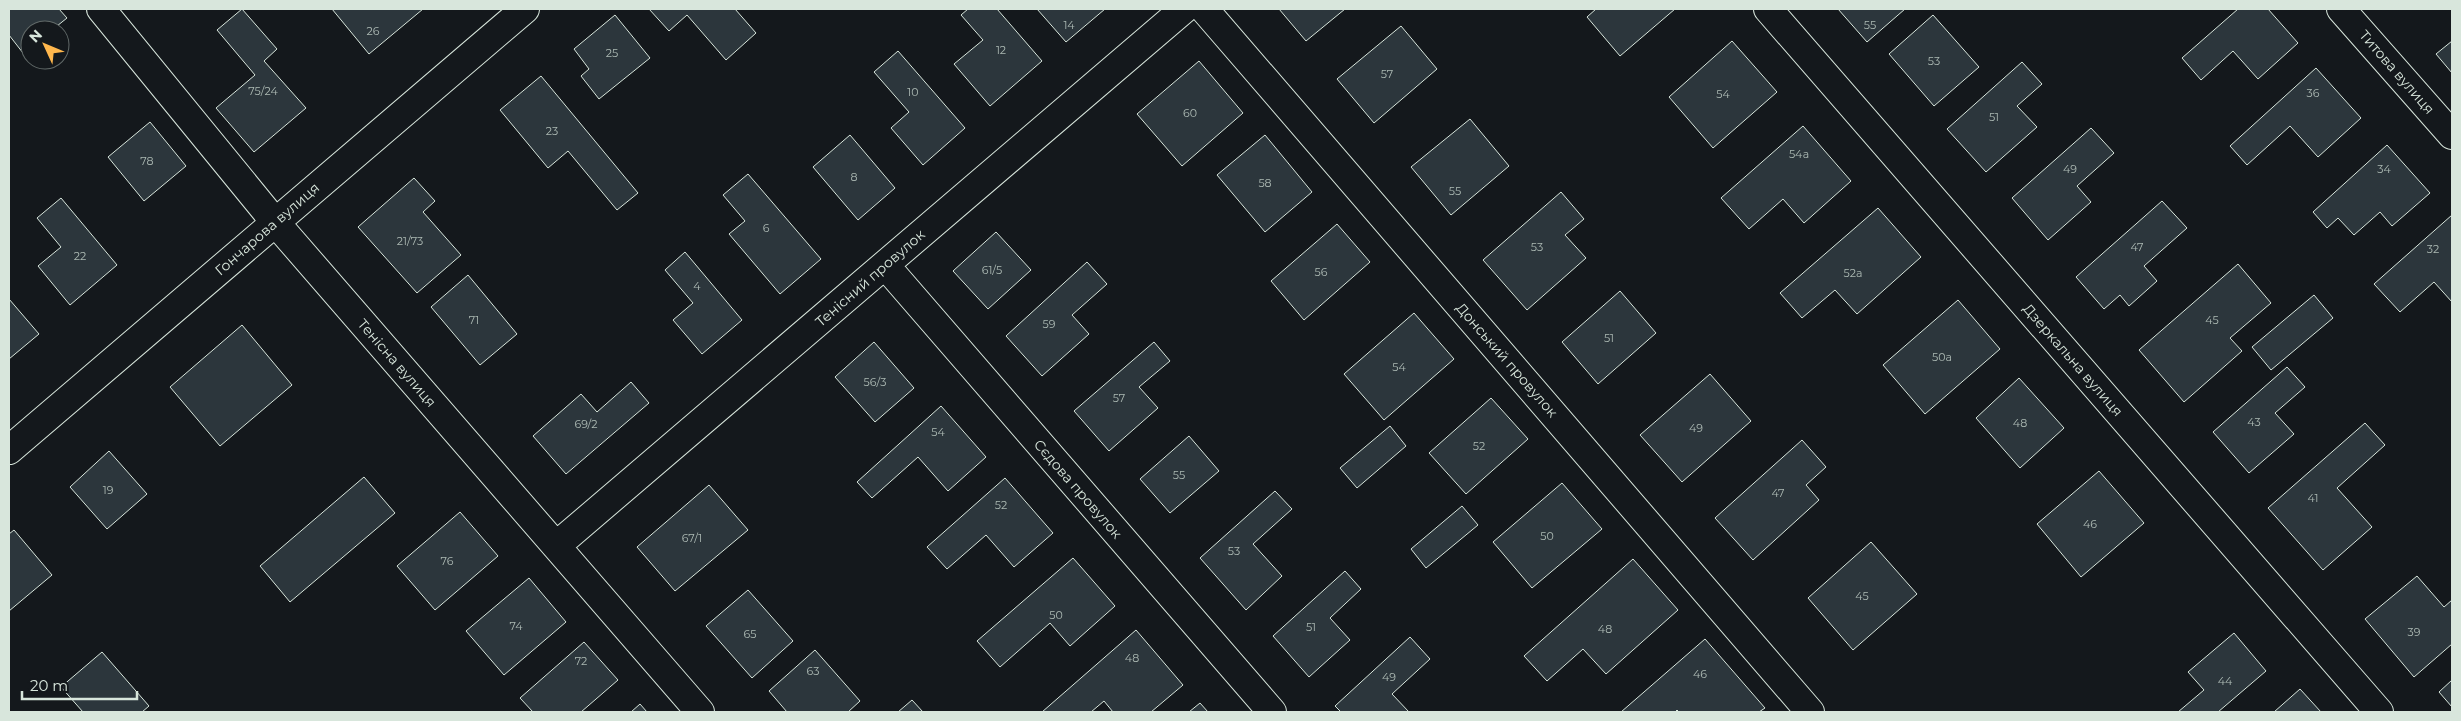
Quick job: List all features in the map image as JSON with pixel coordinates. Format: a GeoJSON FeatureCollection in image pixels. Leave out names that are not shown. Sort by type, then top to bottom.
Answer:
{"type":"FeatureCollection","features":[{"type":"Feature","properties":{"kind":"street","name":"Тенісна вулиця"},"geometry":{"type":"LineString","coordinates":[[101,9],[275,222],[700,712]]}},
{"type":"Feature","properties":{"kind":"street","name":"Гончарова вулиця"},"geometry":{"type":"LineString","coordinates":[[9,450],[525,9]]}},
{"type":"Feature","properties":{"kind":"street","name":"Тенісний провулок"},"geometry":{"type":"LineString","coordinates":[[556,546],[1184,9]]}},
{"type":"Feature","properties":{"kind":"street","name":"Донський провулок"},"geometry":{"type":"LineString","coordinates":[[1204,9],[1810,712]]}},
{"type":"Feature","properties":{"kind":"street","name":"Дзеркальна вулиця"},"geometry":{"type":"LineString","coordinates":[[1768,9],[2379,712]]}},
{"type":"Feature","properties":{"kind":"street","name":"Титова вулиця"},"geometry":{"type":"LineString","coordinates":[[2341,9],[2452,135]]}},
{"type":"Feature","properties":{"kind":"street","name":"Сєдова провулок"},"geometry":{"type":"LineString","coordinates":[[885,265],[1272,712]]}},
{"type":"Feature","properties":{"kind":"building"},"geometry":{"type":"Polygon","coordinates":[[[9,9],[59,9],[67,18],[64,20],[20,20],[20,49],[9,35],[9,9]]]}},
{"type":"Feature","properties":{"kind":"building"},"geometry":{"type":"Polygon","coordinates":[[[242,9],[277,49],[264,61],[306,108],[254,152],[216,108],[255,75],[217,30],[242,9]]]}},
{"type":"Feature","properties":{"kind":"building"},"geometry":{"type":"Polygon","coordinates":[[[332,9],[423,9],[369,54],[332,9]]]}},
{"type":"Feature","properties":{"kind":"building"},"geometry":{"type":"Polygon","coordinates":[[[649,9],[735,9],[756,33],[726,60],[687,15],[669,31],[649,9]]]}},
{"type":"Feature","properties":{"kind":"building"},"geometry":{"type":"Polygon","coordinates":[[[968,9],[997,9],[1042,61],[990,106],[954,64],[983,40],[961,15],[968,9]]]}},
{"type":"Feature","properties":{"kind":"building"},"geometry":{"type":"Polygon","coordinates":[[[1037,9],[1105,9],[1066,42],[1037,9]]]}},
{"type":"Feature","properties":{"kind":"building"},"geometry":{"type":"Polygon","coordinates":[[[1279,9],[1345,9],[1306,41],[1279,9]]]}},
{"type":"Feature","properties":{"kind":"building"},"geometry":{"type":"Polygon","coordinates":[[[1596,9],[1675,9],[1620,56],[1587,17],[1596,9]]]}},
{"type":"Feature","properties":{"kind":"building"},"geometry":{"type":"Polygon","coordinates":[[[1838,9],[1905,9],[1867,42],[1838,9]]]}},
{"type":"Feature","properties":{"kind":"building"},"geometry":{"type":"Polygon","coordinates":[[[2238,9],[2268,9],[2298,43],[2258,79],[2233,51],[2201,80],[2182,58],[2238,9]]]}},
{"type":"Feature","properties":{"kind":"building"},"geometry":{"type":"Polygon","coordinates":[[[615,15],[650,58],[599,99],[581,76],[589,69],[574,49],[615,15]]]}},
{"type":"Feature","properties":{"kind":"building"},"geometry":{"type":"Polygon","coordinates":[[[1933,15],[1979,67],[1934,106],[1889,54],[1933,15]]]}},
{"type":"Feature","properties":{"kind":"building"},"geometry":{"type":"Polygon","coordinates":[[[1401,26],[1437,69],[1374,123],[1337,79],[1401,26]]]}},
{"type":"Feature","properties":{"kind":"building"},"geometry":{"type":"Polygon","coordinates":[[[1732,41],[1777,92],[1713,148],[1669,97],[1732,41]]]}},
{"type":"Feature","properties":{"kind":"building"},"geometry":{"type":"Polygon","coordinates":[[[2452,41],[2452,73],[2436,54],[2452,41]]]}},
{"type":"Feature","properties":{"kind":"building"},"geometry":{"type":"Polygon","coordinates":[[[898,51],[965,128],[923,165],[891,128],[909,112],[874,72],[898,51]]]}},
{"type":"Feature","properties":{"kind":"building"},"geometry":{"type":"Polygon","coordinates":[[[1199,61],[1243,113],[1182,166],[1137,114],[1199,61]]]}},
{"type":"Feature","properties":{"kind":"building"},"geometry":{"type":"Polygon","coordinates":[[[2022,62],[2042,84],[2017,106],[2037,127],[1986,172],[1947,129],[2022,62]]]}},
{"type":"Feature","properties":{"kind":"building"},"geometry":{"type":"Polygon","coordinates":[[[2316,68],[2361,118],[2318,157],[2290,126],[2247,165],[2230,146],[2316,68]]]}},
{"type":"Feature","properties":{"kind":"building"},"geometry":{"type":"Polygon","coordinates":[[[541,76],[638,193],[617,210],[568,151],[548,168],[500,110],[541,76]]]}},
{"type":"Feature","properties":{"kind":"building"},"geometry":{"type":"Polygon","coordinates":[[[1470,119],[1509,166],[1451,215],[1411,167],[1470,119]]]}},
{"type":"Feature","properties":{"kind":"building"},"geometry":{"type":"Polygon","coordinates":[[[150,122],[186,166],[144,201],[108,157],[150,122]]]}},
{"type":"Feature","properties":{"kind":"building"},"geometry":{"type":"Polygon","coordinates":[[[1803,126],[1851,181],[1804,223],[1783,199],[1749,229],[1721,198],[1803,126]]]}},
{"type":"Feature","properties":{"kind":"building"},"geometry":{"type":"Polygon","coordinates":[[[2091,128],[2114,153],[2077,186],[2091,202],[2048,240],[2012,198],[2091,128]]]}},
{"type":"Feature","properties":{"kind":"building"},"geometry":{"type":"Polygon","coordinates":[[[850,135],[895,188],[858,220],[813,167],[850,135]]]}},
{"type":"Feature","properties":{"kind":"building"},"geometry":{"type":"Polygon","coordinates":[[[1265,135],[1312,192],[1265,232],[1217,175],[1265,135]]]}},
{"type":"Feature","properties":{"kind":"building"},"geometry":{"type":"Polygon","coordinates":[[[2387,145],[2430,193],[2392,226],[2380,212],[2354,235],[2338,218],[2327,228],[2313,212],[2387,145]]]}},
{"type":"Feature","properties":{"kind":"building"},"geometry":{"type":"Polygon","coordinates":[[[748,174],[821,259],[780,294],[729,234],[745,221],[723,195],[748,174]]]}},
{"type":"Feature","properties":{"kind":"building"},"geometry":{"type":"Polygon","coordinates":[[[414,178],[435,201],[423,212],[461,255],[417,293],[358,227],[414,178]]]}},
{"type":"Feature","properties":{"kind":"building"},"geometry":{"type":"Polygon","coordinates":[[[1561,192],[1584,219],[1565,235],[1586,258],[1527,310],[1483,260],[1561,192]]]}},
{"type":"Feature","properties":{"kind":"building"},"geometry":{"type":"Polygon","coordinates":[[[61,198],[117,265],[70,305],[38,266],[61,247],[37,218],[61,198]]]}},
{"type":"Feature","properties":{"kind":"building"},"geometry":{"type":"Polygon","coordinates":[[[2162,201],[2187,228],[2144,266],[2157,281],[2129,306],[2120,295],[2104,309],[2076,277],[2162,201]]]}},
{"type":"Feature","properties":{"kind":"building"},"geometry":{"type":"Polygon","coordinates":[[[1878,208],[1921,257],[1857,314],[1835,290],[1802,318],[1780,293],[1878,208]]]}},
{"type":"Feature","properties":{"kind":"building"},"geometry":{"type":"Polygon","coordinates":[[[2452,215],[2452,302],[2434,282],[2400,312],[2374,284],[2452,215]]]}},
{"type":"Feature","properties":{"kind":"building"},"geometry":{"type":"Polygon","coordinates":[[[1337,224],[1370,262],[1304,320],[1271,281],[1337,224]]]}},
{"type":"Feature","properties":{"kind":"building"},"geometry":{"type":"Polygon","coordinates":[[[996,232],[1031,270],[988,309],[953,271],[996,232]]]}},
{"type":"Feature","properties":{"kind":"building"},"geometry":{"type":"Polygon","coordinates":[[[685,252],[742,320],[702,354],[673,320],[693,303],[665,270],[685,252]]]}},
{"type":"Feature","properties":{"kind":"building"},"geometry":{"type":"Polygon","coordinates":[[[1087,262],[1107,284],[1072,315],[1089,334],[1042,376],[1006,336],[1087,262]]]}},
{"type":"Feature","properties":{"kind":"building"},"geometry":{"type":"Polygon","coordinates":[[[2238,264],[2271,303],[2230,338],[2242,351],[2184,402],[2139,350],[2238,264]]]}},
{"type":"Feature","properties":{"kind":"building"},"geometry":{"type":"Polygon","coordinates":[[[468,275],[517,334],[480,365],[431,307],[468,275]]]}},
{"type":"Feature","properties":{"kind":"building"},"geometry":{"type":"Polygon","coordinates":[[[1620,291],[1656,333],[1598,384],[1562,342],[1620,291]]]}},
{"type":"Feature","properties":{"kind":"building"},"geometry":{"type":"Polygon","coordinates":[[[2314,295],[2333,318],[2271,370],[2252,347],[2314,295]]]}},
{"type":"Feature","properties":{"kind":"building"},"geometry":{"type":"Polygon","coordinates":[[[9,299],[39,334],[9,359],[9,299]]]}},
{"type":"Feature","properties":{"kind":"building"},"geometry":{"type":"Polygon","coordinates":[[[1958,300],[2000,349],[1925,414],[1883,365],[1958,300]]]}},
{"type":"Feature","properties":{"kind":"building"},"geometry":{"type":"Polygon","coordinates":[[[1414,313],[1454,359],[1384,420],[1344,374],[1414,313]]]}},
{"type":"Feature","properties":{"kind":"building"},"geometry":{"type":"Polygon","coordinates":[[[242,325],[292,385],[220,446],[170,387],[242,325]]]}},
{"type":"Feature","properties":{"kind":"building"},"geometry":{"type":"Polygon","coordinates":[[[874,342],[914,388],[875,422],[835,377],[874,342]]]}},
{"type":"Feature","properties":{"kind":"building"},"geometry":{"type":"Polygon","coordinates":[[[1154,342],[1170,361],[1139,387],[1158,408],[1109,451],[1074,411],[1154,342]]]}},
{"type":"Feature","properties":{"kind":"building"},"geometry":{"type":"Polygon","coordinates":[[[2287,367],[2305,387],[2275,413],[2294,434],[2249,473],[2213,432],[2287,367]]]}},
{"type":"Feature","properties":{"kind":"building"},"geometry":{"type":"Polygon","coordinates":[[[1710,374],[1751,421],[1682,482],[1640,435],[1710,374]]]}},
{"type":"Feature","properties":{"kind":"building"},"geometry":{"type":"Polygon","coordinates":[[[2019,378],[2064,428],[2020,468],[1976,418],[2019,378]]]}},
{"type":"Feature","properties":{"kind":"building"},"geometry":{"type":"Polygon","coordinates":[[[631,382],[649,403],[566,474],[533,436],[581,394],[597,412],[631,382]]]}},
{"type":"Feature","properties":{"kind":"building"},"geometry":{"type":"Polygon","coordinates":[[[1491,398],[1528,439],[1466,494],[1429,453],[1491,398]]]}},
{"type":"Feature","properties":{"kind":"building"},"geometry":{"type":"Polygon","coordinates":[[[941,406],[986,457],[948,491],[918,457],[872,498],[857,482],[941,406]]]}},
{"type":"Feature","properties":{"kind":"building"},"geometry":{"type":"Polygon","coordinates":[[[2365,423],[2385,445],[2337,488],[2372,527],[2323,570],[2268,508],[2365,423]]]}},
{"type":"Feature","properties":{"kind":"building"},"geometry":{"type":"Polygon","coordinates":[[[1390,426],[1406,446],[1357,488],[1340,468],[1390,426]]]}},
{"type":"Feature","properties":{"kind":"building"},"geometry":{"type":"Polygon","coordinates":[[[1189,436],[1219,471],[1170,513],[1140,479],[1189,436]]]}},
{"type":"Feature","properties":{"kind":"building"},"geometry":{"type":"Polygon","coordinates":[[[1802,440],[1826,467],[1806,485],[1819,500],[1753,560],[1715,518],[1802,440]]]}},
{"type":"Feature","properties":{"kind":"building"},"geometry":{"type":"Polygon","coordinates":[[[109,451],[147,494],[107,529],[70,487],[109,451]]]}},
{"type":"Feature","properties":{"kind":"building"},"geometry":{"type":"Polygon","coordinates":[[[2099,471],[2144,523],[2081,577],[2037,524],[2099,471]]]}},
{"type":"Feature","properties":{"kind":"building"},"geometry":{"type":"Polygon","coordinates":[[[364,477],[395,513],[290,602],[260,566],[364,477]]]}},
{"type":"Feature","properties":{"kind":"building"},"geometry":{"type":"Polygon","coordinates":[[[1005,478],[1053,533],[1014,567],[986,535],[947,569],[927,547],[1005,478]]]}},
{"type":"Feature","properties":{"kind":"building"},"geometry":{"type":"Polygon","coordinates":[[[1562,483],[1602,529],[1532,588],[1493,542],[1562,483]]]}},
{"type":"Feature","properties":{"kind":"building"},"geometry":{"type":"Polygon","coordinates":[[[709,485],[748,530],[675,591],[637,547],[709,485]]]}},
{"type":"Feature","properties":{"kind":"building"},"geometry":{"type":"Polygon","coordinates":[[[1275,491],[1292,509],[1253,544],[1282,576],[1246,610],[1200,558],[1275,491]]]}},
{"type":"Feature","properties":{"kind":"building"},"geometry":{"type":"Polygon","coordinates":[[[1462,506],[1478,525],[1426,568],[1411,549],[1462,506]]]}},
{"type":"Feature","properties":{"kind":"building"},"geometry":{"type":"Polygon","coordinates":[[[460,512],[498,556],[435,610],[397,566],[460,512]]]}},
{"type":"Feature","properties":{"kind":"building"},"geometry":{"type":"Polygon","coordinates":[[[14,530],[52,575],[9,611],[9,534],[14,530]]]}},
{"type":"Feature","properties":{"kind":"building"},"geometry":{"type":"Polygon","coordinates":[[[1871,542],[1917,594],[1853,650],[1808,598],[1871,542]]]}},
{"type":"Feature","properties":{"kind":"building"},"geometry":{"type":"Polygon","coordinates":[[[1073,558],[1115,606],[1070,646],[1050,623],[1000,667],[977,641],[1073,558]]]}},
{"type":"Feature","properties":{"kind":"building"},"geometry":{"type":"Polygon","coordinates":[[[1633,559],[1678,610],[1606,674],[1583,649],[1547,681],[1524,656],[1633,559]]]}},
{"type":"Feature","properties":{"kind":"building"},"geometry":{"type":"Polygon","coordinates":[[[1345,571],[1361,589],[1330,618],[1350,640],[1309,677],[1273,636],[1345,571]]]}},
{"type":"Feature","properties":{"kind":"building"},"geometry":{"type":"Polygon","coordinates":[[[2417,576],[2444,607],[2452,600],[2452,644],[2414,677],[2365,619],[2417,576]]]}},
{"type":"Feature","properties":{"kind":"building"},"geometry":{"type":"Polygon","coordinates":[[[529,578],[566,622],[504,675],[466,631],[529,578]]]}},
{"type":"Feature","properties":{"kind":"building"},"geometry":{"type":"Polygon","coordinates":[[[748,590],[793,641],[752,678],[706,626],[748,590]]]}},
{"type":"Feature","properties":{"kind":"building"},"geometry":{"type":"Polygon","coordinates":[[[1136,630],[1183,685],[1151,712],[1113,712],[1104,701],[1091,712],[1042,712],[1136,630]]]}},
{"type":"Feature","properties":{"kind":"building"},"geometry":{"type":"Polygon","coordinates":[[[2234,633],[2266,671],[2218,712],[2178,712],[2204,690],[2188,672],[2234,633]]]}},
{"type":"Feature","properties":{"kind":"building"},"geometry":{"type":"Polygon","coordinates":[[[1410,637],[1430,659],[1392,694],[1409,712],[1341,712],[1335,706],[1410,637]]]}},
{"type":"Feature","properties":{"kind":"building"},"geometry":{"type":"Polygon","coordinates":[[[1705,639],[1765,708],[1759,712],[1679,712],[1677,710],[1675,712],[1621,712],[1705,639]]]}},
{"type":"Feature","properties":{"kind":"building"},"geometry":{"type":"Polygon","coordinates":[[[584,642],[618,680],[581,712],[533,712],[520,698],[584,642]]]}},
{"type":"Feature","properties":{"kind":"building"},"geometry":{"type":"Polygon","coordinates":[[[815,650],[860,701],[848,712],[787,712],[769,691],[815,650]]]}},
{"type":"Feature","properties":{"kind":"building"},"geometry":{"type":"Polygon","coordinates":[[[102,652],[149,706],[142,712],[83,712],[61,687],[102,652]]]}},
{"type":"Feature","properties":{"kind":"building"},"geometry":{"type":"Polygon","coordinates":[[[2452,680],[2452,707],[2439,692],[2452,680]]]}},
{"type":"Feature","properties":{"kind":"building"},"geometry":{"type":"Polygon","coordinates":[[[2300,689],[2321,712],[2274,712],[2300,689]]]}},
{"type":"Feature","properties":{"kind":"building"},"geometry":{"type":"Polygon","coordinates":[[[912,700],[923,712],[898,712],[912,700]]]}},
{"type":"Feature","properties":{"kind":"building"},"geometry":{"type":"Polygon","coordinates":[[[1200,703],[1208,712],[1189,712],[1200,703]]]}},
{"type":"Feature","properties":{"kind":"building"},"geometry":{"type":"Polygon","coordinates":[[[640,704],[647,712],[631,712],[640,704]]]}}]}
